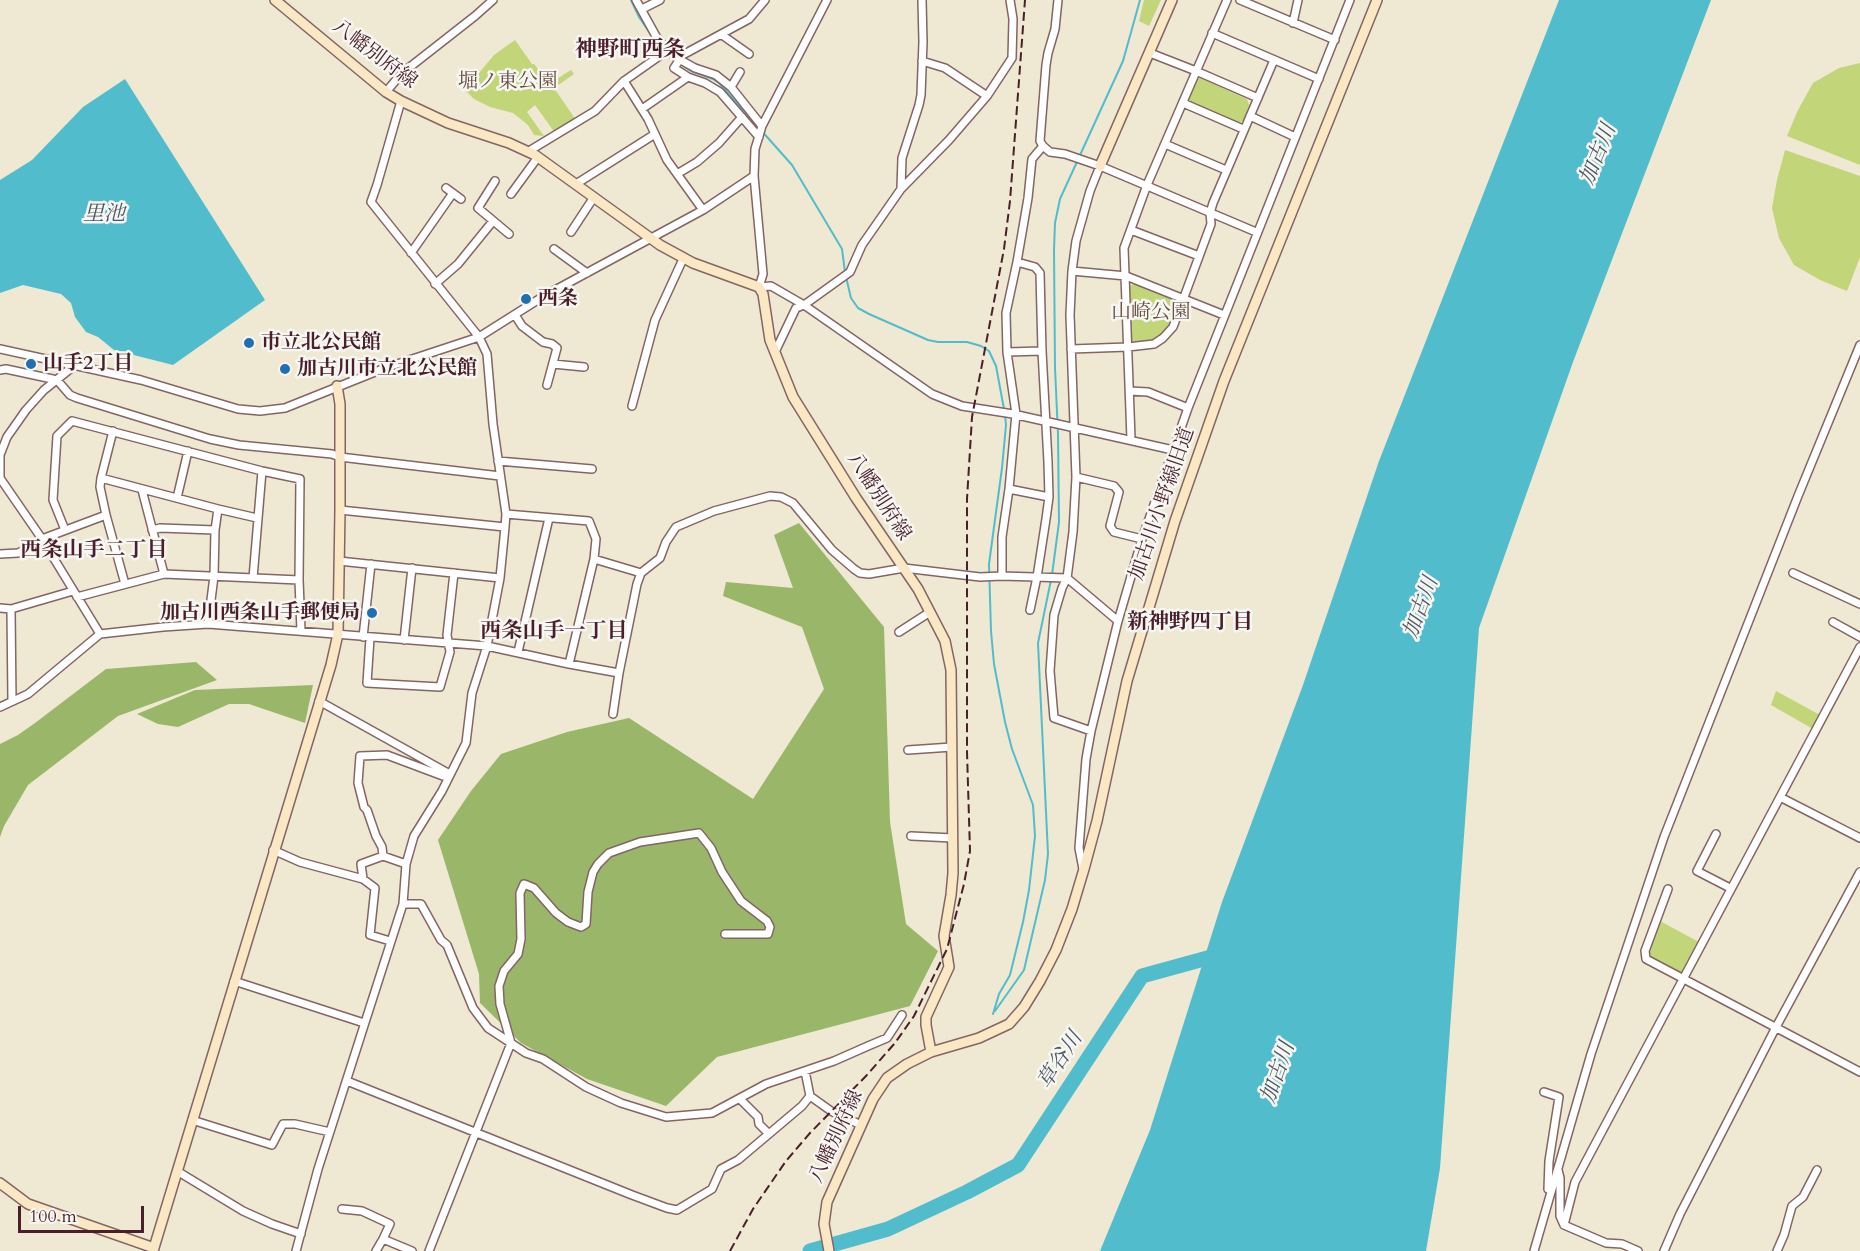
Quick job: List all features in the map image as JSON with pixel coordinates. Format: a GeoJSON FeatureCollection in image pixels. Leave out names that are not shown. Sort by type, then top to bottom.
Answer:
{"type":"FeatureCollection","features":[{"type":"Feature","properties":{"kind":"street","name":"八幡別府線"},"geometry":{"type":"LineString","coordinates":[[275,0],[386,92],[401,101],[448,123],[529,152],[660,245],[683,258],[759,287],[763,294],[770,340],[793,397],[856,498],[904,568],[945,641],[951,670],[952,747],[951,895],[945,936],[949,967],[926,1017],[931,1052],[887,1078],[873,1099],[827,1203],[825,1224],[829,1251]]}},
{"type":"Feature","properties":{"kind":"street"},"geometry":{"type":"LineString","coordinates":[[386,92],[401,74],[493,0]]}},
{"type":"Feature","properties":{"kind":"street"},"geometry":{"type":"LineString","coordinates":[[636,0],[657,38],[668,50],[696,68],[716,75],[731,87],[762,126]]}},
{"type":"Feature","properties":{"kind":"street"},"geometry":{"type":"LineString","coordinates":[[642,9],[660,0]]}},
{"type":"Feature","properties":{"kind":"street"},"geometry":{"type":"LineString","coordinates":[[759,137],[720,92],[705,82],[688,77],[674,68],[679,58],[749,19],[765,0]]}},
{"type":"Feature","properties":{"kind":"street"},"geometry":{"type":"LineString","coordinates":[[828,0],[762,126],[755,149],[754,176],[763,274],[759,287],[771,286],[804,305],[932,394],[962,406],[1046,420],[1173,450]]}},
{"type":"Feature","properties":{"kind":"street"},"geometry":{"type":"LineString","coordinates":[[901,189],[902,158],[919,105],[922,0]]}},
{"type":"Feature","properties":{"kind":"street"},"geometry":{"type":"LineString","coordinates":[[775,352],[796,308],[804,305],[850,272],[862,245],[901,189],[949,140],[987,96],[1008,65],[1012,58],[1013,19],[1010,0]]}},
{"type":"Feature","properties":{"kind":"street"},"geometry":{"type":"LineString","coordinates":[[1058,0],[1055,29],[1046,65],[1040,141],[1043,146],[1050,152],[1065,154],[1100,165],[1256,232]]}},
{"type":"Feature","properties":{"kind":"street"},"geometry":{"type":"LineString","coordinates":[[1091,731],[1054,718],[1050,671],[1054,615],[1065,578],[1073,532],[1076,477],[1070,315],[1072,271],[1076,241],[1090,191],[1172,0]]}},
{"type":"Feature","properties":{"kind":"street"},"geometry":{"type":"LineString","coordinates":[[1131,439],[1124,249],[1147,186],[1227,0]]}},
{"type":"Feature","properties":{"kind":"street"},"geometry":{"type":"LineString","coordinates":[[1240,0],[1251,2],[1293,23],[1335,40]]}},
{"type":"Feature","properties":{"kind":"street"},"geometry":{"type":"LineString","coordinates":[[1293,23],[1298,0]]}},
{"type":"Feature","properties":{"kind":"street"},"geometry":{"type":"LineString","coordinates":[[1084,870],[1079,848],[1086,759],[1118,621],[1142,539],[1188,408],[1350,0]]}},
{"type":"Feature","properties":{"kind":"street","name":"加古川小野線旧道"},"geometry":{"type":"LineString","coordinates":[[931,1052],[979,1038],[1009,1024],[1024,1007],[1056,950],[1084,870],[1097,821],[1126,681],[1175,521],[1224,381],[1377,0]]}},
{"type":"Feature","properties":{"kind":"street"},"geometry":{"type":"LineString","coordinates":[[1212,33],[1319,79]]}},
{"type":"Feature","properties":{"kind":"street"},"geometry":{"type":"LineString","coordinates":[[722,35],[749,54]]}},
{"type":"Feature","properties":{"kind":"street"},"geometry":{"type":"LineString","coordinates":[[529,152],[595,111],[624,81],[668,50]]}},
{"type":"Feature","properties":{"kind":"street"},"geometry":{"type":"LineString","coordinates":[[1150,53],[1258,98]]}},
{"type":"Feature","properties":{"kind":"street"},"geometry":{"type":"LineString","coordinates":[[1071,349],[1154,344],[1173,327],[1211,224],[1210,213],[1226,170],[1274,60]]}},
{"type":"Feature","properties":{"kind":"street"},"geometry":{"type":"LineString","coordinates":[[922,61],[945,68],[987,96]]}},
{"type":"Feature","properties":{"kind":"street"},"geometry":{"type":"LineString","coordinates":[[731,87],[740,72]]}},
{"type":"Feature","properties":{"kind":"street"},"geometry":{"type":"LineString","coordinates":[[642,109],[688,77]]}},
{"type":"Feature","properties":{"kind":"street"},"geometry":{"type":"LineString","coordinates":[[624,81],[642,109],[667,160],[703,210]]}},
{"type":"Feature","properties":{"kind":"street"},"geometry":{"type":"LineString","coordinates":[[296,1251],[318,1169],[403,904],[406,864],[414,836],[442,791],[448,773],[466,743],[472,693],[487,646],[500,578],[505,527],[506,514],[493,424],[487,354],[479,337],[370,202],[401,101]]}},
{"type":"Feature","properties":{"kind":"street"},"geometry":{"type":"LineString","coordinates":[[1184,103],[1243,129]]}},
{"type":"Feature","properties":{"kind":"street"},"geometry":{"type":"LineString","coordinates":[[1250,116],[1295,137]]}},
{"type":"Feature","properties":{"kind":"street"},"geometry":{"type":"LineString","coordinates":[[677,174],[697,162],[719,143],[742,117]]}},
{"type":"Feature","properties":{"kind":"street"},"geometry":{"type":"LineString","coordinates":[[576,184],[655,134]]}},
{"type":"Feature","properties":{"kind":"street"},"geometry":{"type":"LineString","coordinates":[[1165,144],[1226,170]]}},
{"type":"Feature","properties":{"kind":"street"},"geometry":{"type":"LineString","coordinates":[[1002,576],[1002,537],[1009,489],[1015,414],[1006,352],[1006,313],[1028,198],[1032,159],[1043,146]]}},
{"type":"Feature","properties":{"kind":"street"},"geometry":{"type":"LineString","coordinates":[[511,194],[538,157]]}},
{"type":"Feature","properties":{"kind":"street"},"geometry":{"type":"LineString","coordinates":[[0,349],[141,380],[238,409],[260,411],[285,408],[385,368],[479,337],[587,273],[703,210],[754,176]]}},
{"type":"Feature","properties":{"kind":"street"},"geometry":{"type":"LineString","coordinates":[[495,181],[478,208],[509,234]]}},
{"type":"Feature","properties":{"kind":"street"},"geometry":{"type":"LineString","coordinates":[[446,188],[461,199]]}},
{"type":"Feature","properties":{"kind":"street"},"geometry":{"type":"LineString","coordinates":[[411,253],[453,194]]}},
{"type":"Feature","properties":{"kind":"street"},"geometry":{"type":"LineString","coordinates":[[571,232],[594,197]]}},
{"type":"Feature","properties":{"kind":"street"},"geometry":{"type":"LineString","coordinates":[[435,284],[458,264],[493,221]]}},
{"type":"Feature","properties":{"kind":"street"},"geometry":{"type":"LineString","coordinates":[[1131,230],[1199,256]]}},
{"type":"Feature","properties":{"kind":"street"},"geometry":{"type":"LineString","coordinates":[[554,249],[587,273]]}},
{"type":"Feature","properties":{"kind":"street"},"geometry":{"type":"LineString","coordinates":[[632,406],[655,320],[683,258]]}},
{"type":"Feature","properties":{"kind":"street"},"geometry":{"type":"LineString","coordinates":[[1017,262],[1035,267],[1040,273],[1049,497],[1038,577],[1030,610]]}},
{"type":"Feature","properties":{"kind":"street"},"geometry":{"type":"LineString","coordinates":[[1072,271],[1126,276],[1224,315]]}},
{"type":"Feature","properties":{"kind":"street"},"geometry":{"type":"LineString","coordinates":[[515,315],[522,327],[543,342],[555,345],[557,348],[547,385]]}},
{"type":"Feature","properties":{"kind":"street"},"geometry":{"type":"LineString","coordinates":[[1534,1251],[1591,1054],[1664,837],[1794,505],[1860,345]]}},
{"type":"Feature","properties":{"kind":"street"},"geometry":{"type":"LineString","coordinates":[[1006,352],[1042,351]]}},
{"type":"Feature","properties":{"kind":"street"},"geometry":{"type":"LineString","coordinates":[[553,364],[584,367]]}},
{"type":"Feature","properties":{"kind":"street"},"geometry":{"type":"LineString","coordinates":[[75,365],[44,390],[7,437],[0,455],[0,478],[42,539],[100,634]]}},
{"type":"Feature","properties":{"kind":"street"},"geometry":{"type":"LineString","coordinates":[[0,370],[6,369],[57,380],[70,395],[77,398],[210,440],[500,476]]}},
{"type":"Feature","properties":{"kind":"street"},"geometry":{"type":"LineString","coordinates":[[0,1183],[28,1204],[155,1250],[273,850],[331,665],[338,634],[340,404],[337,386]]}},
{"type":"Feature","properties":{"kind":"street"},"geometry":{"type":"LineString","coordinates":[[1130,390],[1148,392],[1188,408]]}},
{"type":"Feature","properties":{"kind":"street"},"geometry":{"type":"LineString","coordinates":[[65,530],[53,501],[57,436],[72,421],[261,471],[300,479],[301,631]]}},
{"type":"Feature","properties":{"kind":"street"},"geometry":{"type":"LineString","coordinates":[[113,431],[100,487],[125,584]]}},
{"type":"Feature","properties":{"kind":"street"},"geometry":{"type":"LineString","coordinates":[[177,498],[188,451]]}},
{"type":"Feature","properties":{"kind":"street"},"geometry":{"type":"LineString","coordinates":[[498,461],[592,469]]}},
{"type":"Feature","properties":{"kind":"street"},"geometry":{"type":"LineString","coordinates":[[253,578],[261,471]]}},
{"type":"Feature","properties":{"kind":"street"},"geometry":{"type":"LineString","coordinates":[[1076,477],[1114,486],[1119,492],[1110,526],[1114,532],[1142,539]]}},
{"type":"Feature","properties":{"kind":"street"},"geometry":{"type":"LineString","coordinates":[[101,478],[257,518]]}},
{"type":"Feature","properties":{"kind":"street"},"geometry":{"type":"LineString","coordinates":[[1009,489],[1049,497]]}},
{"type":"Feature","properties":{"kind":"street"},"geometry":{"type":"LineString","coordinates":[[142,490],[164,574]]}},
{"type":"Feature","properties":{"kind":"street"},"geometry":{"type":"LineString","coordinates":[[613,714],[619,673],[641,573],[660,558],[675,527],[714,511],[770,496],[781,497],[793,504],[832,550],[860,573],[869,574],[904,568],[980,577],[1065,578],[1118,621]]}},
{"type":"Feature","properties":{"kind":"street"},"geometry":{"type":"LineString","coordinates":[[208,624],[214,576],[218,509]]}},
{"type":"Feature","properties":{"kind":"street"},"geometry":{"type":"LineString","coordinates":[[340,510],[505,527]]}},
{"type":"Feature","properties":{"kind":"street"},"geometry":{"type":"LineString","coordinates":[[506,514],[589,521],[596,539],[594,559],[569,664]]}},
{"type":"Feature","properties":{"kind":"street"},"geometry":{"type":"LineString","coordinates":[[0,554],[18,553],[42,539],[106,515]]}},
{"type":"Feature","properties":{"kind":"street"},"geometry":{"type":"LineString","coordinates":[[518,652],[549,518]]}},
{"type":"Feature","properties":{"kind":"street"},"geometry":{"type":"LineString","coordinates":[[152,530],[160,528],[215,530]]}},
{"type":"Feature","properties":{"kind":"street"},"geometry":{"type":"LineString","coordinates":[[594,559],[641,573]]}},
{"type":"Feature","properties":{"kind":"street"},"geometry":{"type":"LineString","coordinates":[[339,561],[500,578]]}},
{"type":"Feature","properties":{"kind":"street"},"geometry":{"type":"LineString","coordinates":[[371,564],[366,637],[367,683],[440,687],[450,652],[447,635],[454,573]]}},
{"type":"Feature","properties":{"kind":"street"},"geometry":{"type":"LineString","coordinates":[[404,640],[412,568]]}},
{"type":"Feature","properties":{"kind":"street"},"geometry":{"type":"LineString","coordinates":[[1793,573],[1860,604]]}},
{"type":"Feature","properties":{"kind":"street"},"geometry":{"type":"LineString","coordinates":[[0,608],[11,609],[164,574],[299,580]]}},
{"type":"Feature","properties":{"kind":"street"},"geometry":{"type":"LineString","coordinates":[[11,609],[12,701]]}},
{"type":"Feature","properties":{"kind":"street"},"geometry":{"type":"LineString","coordinates":[[899,632],[930,612]]}},
{"type":"Feature","properties":{"kind":"street"},"geometry":{"type":"LineString","coordinates":[[1833,622],[1860,637]]}},
{"type":"Feature","properties":{"kind":"street"},"geometry":{"type":"LineString","coordinates":[[0,706],[28,694],[100,634],[208,624],[487,646],[619,673]]}},
{"type":"Feature","properties":{"kind":"street"},"geometry":{"type":"LineString","coordinates":[[1564,1225],[1575,1182],[1860,647]]}},
{"type":"Feature","properties":{"kind":"street"},"geometry":{"type":"LineString","coordinates":[[319,701],[448,773]]}},
{"type":"Feature","properties":{"kind":"street"},"geometry":{"type":"LineString","coordinates":[[908,750],[952,747]]}},
{"type":"Feature","properties":{"kind":"street"},"geometry":{"type":"LineString","coordinates":[[383,856],[382,847],[364,807],[358,783],[360,756],[387,755],[443,776],[448,773]]}},
{"type":"Feature","properties":{"kind":"street"},"geometry":{"type":"LineString","coordinates":[[1780,796],[1860,838]]}},
{"type":"Feature","properties":{"kind":"street"},"geometry":{"type":"LineString","coordinates":[[429,1251],[511,1043],[500,1004],[500,987],[504,970],[518,954],[521,939],[520,893],[524,884],[534,888],[556,913],[568,922],[581,927],[586,924],[588,892],[593,872],[609,853],[640,842],[699,833],[711,848],[722,872],[741,901],[767,921],[770,927],[768,934],[725,934]]}},
{"type":"Feature","properties":{"kind":"street"},"geometry":{"type":"LineString","coordinates":[[1716,834],[1697,871],[1730,888]]}},
{"type":"Feature","properties":{"kind":"street"},"geometry":{"type":"LineString","coordinates":[[911,836],[953,838]]}},
{"type":"Feature","properties":{"kind":"street"},"geometry":{"type":"LineString","coordinates":[[273,850],[300,862],[363,879],[375,888],[370,935],[390,941]]}},
{"type":"Feature","properties":{"kind":"street"},"geometry":{"type":"LineString","coordinates":[[363,879],[361,864],[383,856],[406,864]]}},
{"type":"Feature","properties":{"kind":"street"},"geometry":{"type":"LineString","coordinates":[[1664,1251],[1680,1214],[1775,1029],[1860,872]]}},
{"type":"Feature","properties":{"kind":"street"},"geometry":{"type":"LineString","coordinates":[[1668,889],[1645,956],[1646,959],[1860,1072]]}},
{"type":"Feature","properties":{"kind":"street"},"geometry":{"type":"LineString","coordinates":[[403,904],[421,904],[441,939],[447,945],[473,1008],[488,1028],[526,1053],[543,1059],[586,1087],[621,1103],[666,1117],[712,1113],[766,1084],[834,1061],[887,1038],[902,1015]]}},
{"type":"Feature","properties":{"kind":"street"},"geometry":{"type":"LineString","coordinates":[[234,981],[364,1023]]}},
{"type":"Feature","properties":{"kind":"street"},"geometry":{"type":"LineString","coordinates":[[805,1071],[810,1096],[831,1111],[861,1125]]}},
{"type":"Feature","properties":{"kind":"street"},"geometry":{"type":"LineString","coordinates":[[347,1081],[632,1195],[677,1210],[712,1189],[721,1169],[738,1160],[810,1096]]}},
{"type":"Feature","properties":{"kind":"street"},"geometry":{"type":"LineString","coordinates":[[1544,1092],[1559,1097],[1549,1161],[1548,1197]]}},
{"type":"Feature","properties":{"kind":"street"},"geometry":{"type":"LineString","coordinates":[[740,1099],[758,1117],[759,1124],[769,1134]]}},
{"type":"Feature","properties":{"kind":"street"},"geometry":{"type":"LineString","coordinates":[[192,1120],[272,1145],[283,1125],[295,1124],[330,1132]]}},
{"type":"Feature","properties":{"kind":"street"},"geometry":{"type":"LineString","coordinates":[[1557,1168],[1560,1178],[1560,1216],[1564,1225],[1606,1243],[1622,1244],[1638,1251]]}},
{"type":"Feature","properties":{"kind":"street"},"geometry":{"type":"LineString","coordinates":[[1777,1251],[1792,1206],[1803,1197],[1817,1170]]}},
{"type":"Feature","properties":{"kind":"street"},"geometry":{"type":"LineString","coordinates":[[177,1171],[243,1210],[272,1224],[301,1234]]}},
{"type":"Feature","properties":{"kind":"street"},"geometry":{"type":"LineString","coordinates":[[342,1209],[362,1211],[390,1224],[376,1251]]}},
{"type":"Feature","properties":{"kind":"street"},"geometry":{"type":"LineString","coordinates":[[383,1239],[412,1251]]}},
{"type":"Feature","properties":{"kind":"green space"},"geometry":{"type":"Polygon","coordinates":[[[1144,0],[1161,0],[1149,26],[1139,21],[1144,0]]]}},
{"type":"Feature","properties":{"kind":"green space","name":"堀ノ東公園"},"geometry":{"type":"Polygon","coordinates":[[[515,40],[532,64],[552,82],[571,70],[574,74],[554,88],[576,120],[555,133],[535,105],[527,112],[544,136],[534,135],[528,125],[513,113],[490,107],[474,99],[465,90],[494,55],[515,40]]]}},
{"type":"Feature","properties":{"kind":"green space"},"geometry":{"type":"Polygon","coordinates":[[[1860,63],[1860,165],[1787,136],[1813,83],[1839,68],[1860,63]]]}},
{"type":"Feature","properties":{"kind":"green space"},"geometry":{"type":"Polygon","coordinates":[[[1200,78],[1247,99],[1249,105],[1244,120],[1236,124],[1187,103],[1185,100],[1194,80],[1200,78]]]}},
{"type":"Feature","properties":{"kind":"green space"},"geometry":{"type":"Polygon","coordinates":[[[1785,150],[1860,176],[1860,257],[1847,291],[1820,280],[1794,265],[1779,238],[1772,208],[1785,150]]]}},
{"type":"Feature","properties":{"kind":"green space","name":"山崎公園"},"geometry":{"type":"Polygon","coordinates":[[[1135,284],[1175,299],[1179,305],[1165,334],[1152,343],[1135,344],[1131,339],[1129,286],[1135,284]]]}},
{"type":"Feature","properties":{"kind":"green space"},"geometry":{"type":"Polygon","coordinates":[[[799,523],[884,627],[890,822],[906,924],[938,951],[910,1006],[717,1057],[666,1106],[587,1079],[521,1043],[480,1003],[479,974],[438,840],[471,791],[501,754],[567,732],[629,718],[753,799],[824,689],[802,627],[723,596],[726,582],[793,588],[774,535],[799,523]]]}},
{"type":"Feature","properties":{"kind":"green space"},"geometry":{"type":"Polygon","coordinates":[[[196,662],[217,680],[118,716],[28,785],[0,837],[0,744],[35,723],[106,669],[196,662]]]}},
{"type":"Feature","properties":{"kind":"green space"},"geometry":{"type":"Polygon","coordinates":[[[313,685],[305,723],[249,704],[229,704],[178,727],[158,724],[137,714],[195,690],[313,685]]]}},
{"type":"Feature","properties":{"kind":"green space"},"geometry":{"type":"Polygon","coordinates":[[[1776,691],[1820,715],[1813,729],[1771,705],[1776,691]]]}},
{"type":"Feature","properties":{"kind":"green space"},"geometry":{"type":"Polygon","coordinates":[[[1658,920],[1699,942],[1681,975],[1648,957],[1648,949],[1658,920]]]}},
{"type":"Feature","properties":{"kind":"water","name":"加古川"},"geometry":{"type":"Polygon","coordinates":[[[1559,0],[1711,0],[1573,362],[1479,628],[1440,1168],[1426,1251],[1100,1251],[1150,1130],[1222,902],[1303,685],[1379,461],[1559,0]]]}},
{"type":"Feature","properties":{"kind":"water","name":"里池"},"geometry":{"type":"Polygon","coordinates":[[[125,79],[265,300],[173,365],[114,350],[98,337],[86,332],[75,317],[71,303],[61,294],[23,285],[0,293],[0,180],[32,160],[83,107],[125,79]]]}},
{"type":"Feature","properties":{"kind":"waterway"},"geometry":{"type":"LineString","coordinates":[[631,0],[639,17],[662,51]]}},
{"type":"Feature","properties":{"kind":"waterway"},"geometry":{"type":"LineString","coordinates":[[1052,575],[1059,522],[1055,368],[1055,223],[1060,199],[1123,61],[1140,0]]}},
{"type":"Feature","properties":{"kind":"waterway"},"geometry":{"type":"LineString","coordinates":[[666,55],[691,71],[719,83],[792,165],[842,249],[845,272]]}},
{"type":"Feature","properties":{"kind":"waterway"},"geometry":{"type":"LineString","coordinates":[[846,277],[851,298],[858,308],[869,314],[928,340],[967,342],[989,351],[996,366],[1004,409]]}},
{"type":"Feature","properties":{"kind":"waterway"},"geometry":{"type":"LineString","coordinates":[[993,1014],[999,994],[1010,975],[1023,922],[1035,836],[1033,805],[1012,749],[1005,722],[994,664],[991,631],[989,564],[1002,468],[1005,415]]}},
{"type":"Feature","properties":{"kind":"waterway"},"geometry":{"type":"LineString","coordinates":[[995,1011],[1024,970],[1045,880],[1048,854],[1038,643],[1051,580]]}},
{"type":"Feature","properties":{"kind":"waterway","name":"草谷川"},"geometry":{"type":"LineString","coordinates":[[810,1251],[888,1229],[1018,1165],[1142,976],[1222,954]]}},
{"type":"Feature","properties":{"kind":"railway"},"geometry":{"type":"LineString","coordinates":[[730,1251],[753,1209],[786,1161],[866,1076],[895,1043],[914,1016],[947,949],[964,884],[970,851],[967,752],[967,499],[972,417],[1004,249],[1010,201],[1025,0]]}},
{"type":"Feature","properties":{"kind":"place","name":"西条"},"geometry":{"type":"Point","coordinates":[526,299]}},
{"type":"Feature","properties":{"kind":"place","name":"市立北公民館"},"geometry":{"type":"Point","coordinates":[249,343]}},
{"type":"Feature","properties":{"kind":"place","name":"山手2丁目"},"geometry":{"type":"Point","coordinates":[31,364]}},
{"type":"Feature","properties":{"kind":"place","name":"加古川市立北公民館"},"geometry":{"type":"Point","coordinates":[285,369]}},
{"type":"Feature","properties":{"kind":"place","name":"加古川西条山手郵便局"},"geometry":{"type":"Point","coordinates":[372,613]}},
{"type":"Feature","properties":{"kind":"district","name":"神野町西条"},"geometry":{"type":"Point","coordinates":[630,51]}},
{"type":"Feature","properties":{"kind":"district","name":"西条山手二丁目"},"geometry":{"type":"Point","coordinates":[94,551]}},
{"type":"Feature","properties":{"kind":"district","name":"新神野四丁目"},"geometry":{"type":"Point","coordinates":[1190,623]}},
{"type":"Feature","properties":{"kind":"district","name":"西条山手一丁目"},"geometry":{"type":"Point","coordinates":[554,632]}}]}
